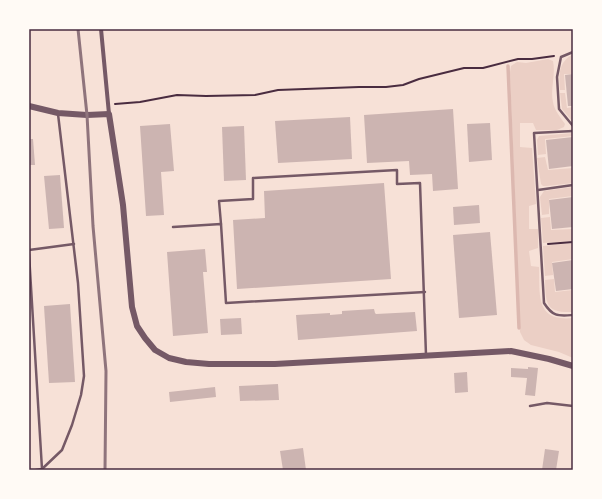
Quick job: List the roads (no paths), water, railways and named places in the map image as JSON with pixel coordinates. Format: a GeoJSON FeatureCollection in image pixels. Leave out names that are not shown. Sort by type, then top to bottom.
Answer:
{"type":"FeatureCollection","features":[{"type":"Feature","properties":{"kind":"street"},"geometry":{"type":"LineString","coordinates":[[101,29],[109,114],[123,205],[132,307],[137,326],[155,350],[169,358],[186,362],[209,364],[275,364],[511,351],[573,366]]}},
{"type":"Feature","properties":{"kind":"street"},"geometry":{"type":"LineString","coordinates":[[29,106],[58,114],[109,114]]}},
{"type":"Feature","properties":{"kind":"lane"},"geometry":{"type":"LineString","coordinates":[[573,52],[560,57],[557,77],[559,109],[573,126]]}},
{"type":"Feature","properties":{"kind":"lane"},"geometry":{"type":"LineString","coordinates":[[36,470],[42,469],[62,450],[72,425],[81,395],[84,376],[78,283],[58,114]]}},
{"type":"Feature","properties":{"kind":"lane"},"geometry":{"type":"LineString","coordinates":[[573,131],[534,133],[544,303],[550,312],[560,316],[573,315]]}},
{"type":"Feature","properties":{"kind":"lane"},"geometry":{"type":"LineString","coordinates":[[424,292],[226,304],[219,201],[253,199],[253,178],[397,170],[397,184],[420,183],[424,292],[426,356]]}},
{"type":"Feature","properties":{"kind":"lane"},"geometry":{"type":"LineString","coordinates":[[538,190],[573,185]]}},
{"type":"Feature","properties":{"kind":"lane"},"geometry":{"type":"LineString","coordinates":[[173,227],[221,224]]}},
{"type":"Feature","properties":{"kind":"lane"},"geometry":{"type":"LineString","coordinates":[[29,250],[74,244]]}},
{"type":"Feature","properties":{"kind":"lane"},"geometry":{"type":"LineString","coordinates":[[29,254],[42,469]]}},
{"type":"Feature","properties":{"kind":"lane"},"geometry":{"type":"LineString","coordinates":[[530,406],[547,403],[573,406]]}},
{"type":"Feature","properties":{"kind":"waterway"},"geometry":{"type":"LineString","coordinates":[[508,66],[519,328]]}},
{"type":"Feature","properties":{"kind":"railway"},"geometry":{"type":"LineString","coordinates":[[78,29],[87,115],[93,226],[106,371],[105,470]]}}]}
